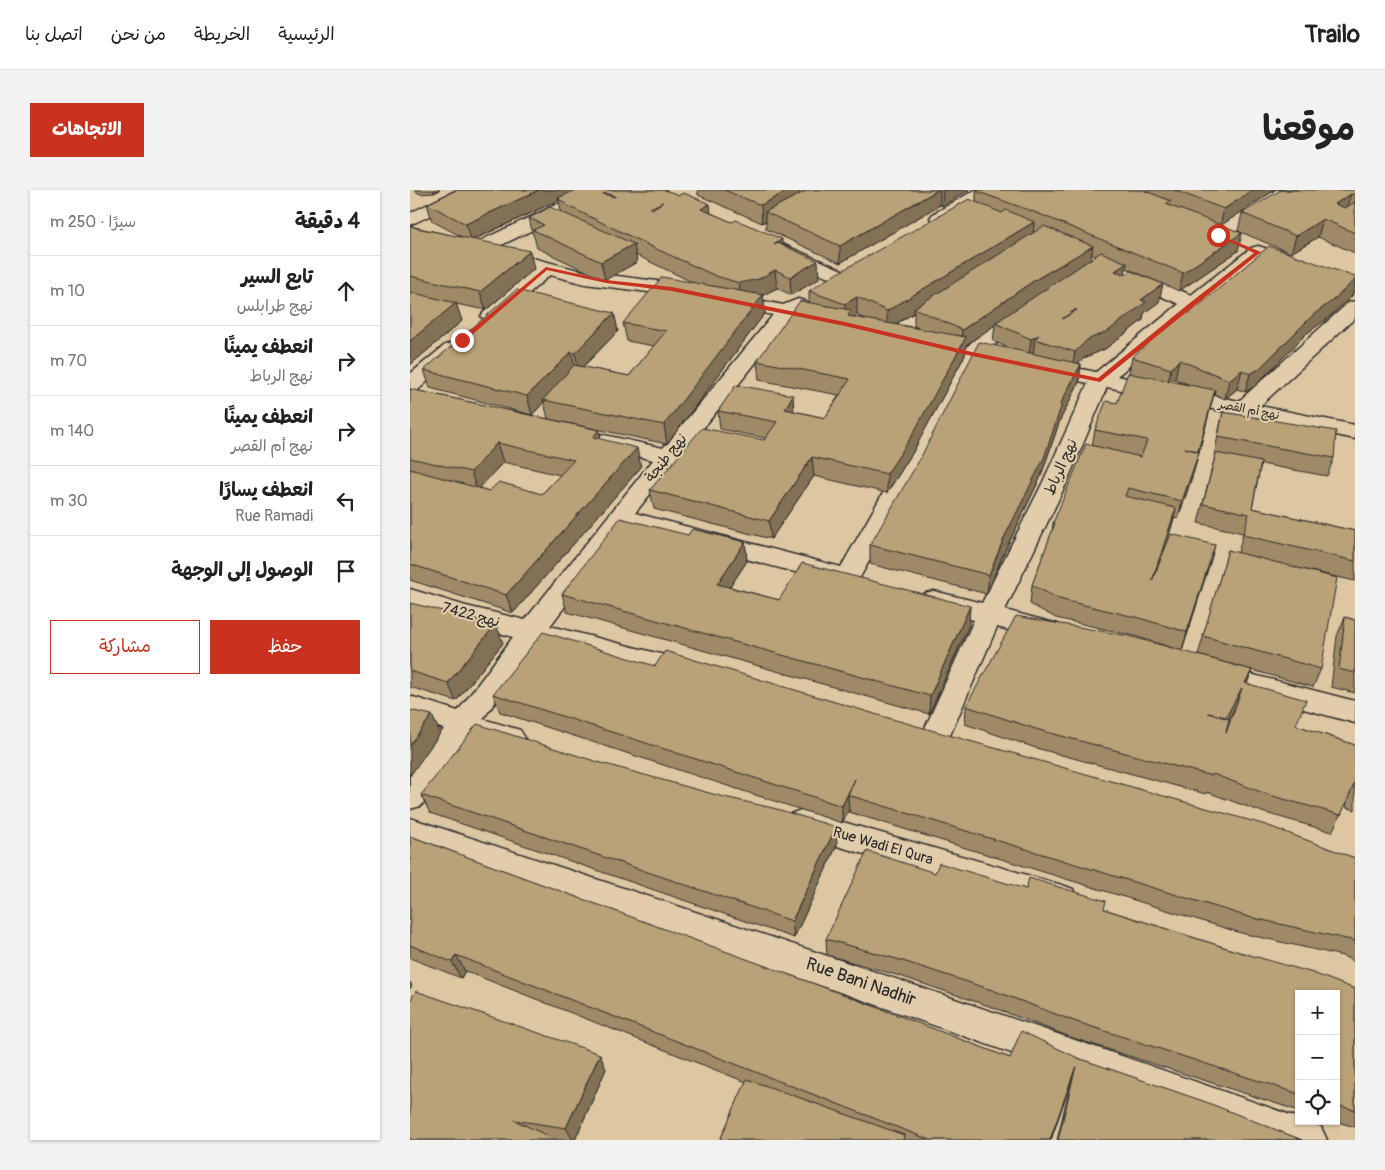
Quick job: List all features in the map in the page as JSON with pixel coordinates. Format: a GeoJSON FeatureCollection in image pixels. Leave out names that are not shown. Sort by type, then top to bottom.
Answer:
{"type":"FeatureCollection","features":[{"type":"Feature","properties":{"kind":"street"},"geometry":{"type":"LineString","coordinates":[[413,229],[423,206],[471,190]]}},
{"type":"Feature","properties":{"kind":"street"},"geometry":{"type":"LineString","coordinates":[[601,190],[467,248],[606,282],[672,289],[845,324]]}},
{"type":"Feature","properties":{"kind":"street"},"geometry":{"type":"LineString","coordinates":[[919,231],[970,209],[988,190]]}},
{"type":"Feature","properties":{"kind":"street","name":"نهج الرباط"},"geometry":{"type":"LineString","coordinates":[[935,739],[989,615],[1054,484],[1100,380],[1193,303],[1246,247],[1287,190]]}},
{"type":"Feature","properties":{"kind":"street"},"geometry":{"type":"LineString","coordinates":[[1200,228],[1246,247]]}},
{"type":"Feature","properties":{"kind":"street","name":"نهج طنجة"},"geometry":{"type":"LineString","coordinates":[[410,796],[619,517],[786,312],[850,272],[770,244]]}},
{"type":"Feature","properties":{"kind":"street"},"geometry":{"type":"LineString","coordinates":[[1074,252],[1091,267],[1193,303]]}},
{"type":"Feature","properties":{"kind":"street"},"geometry":{"type":"LineString","coordinates":[[410,385],[546,268]]}},
{"type":"Feature","properties":{"kind":"street","name":"نهج أم القصر"},"geometry":{"type":"LineString","coordinates":[[961,288],[878,332],[972,354],[1355,432]]}},
{"type":"Feature","properties":{"kind":"street"},"geometry":{"type":"LineString","coordinates":[[1243,409],[1352,296]]}},
{"type":"Feature","properties":{"kind":"street"},"geometry":{"type":"LineString","coordinates":[[619,517],[858,580],[972,354],[991,336],[1037,303]]}},
{"type":"Feature","properties":{"kind":"street"},"geometry":{"type":"LineString","coordinates":[[581,436],[667,456]]}},
{"type":"Feature","properties":{"kind":"street"},"geometry":{"type":"LineString","coordinates":[[914,595],[1074,637]]}},
{"type":"Feature","properties":{"kind":"street","name":"نهج 7422"},"geometry":{"type":"LineString","coordinates":[[410,598],[715,678]]}},
{"type":"Feature","properties":{"kind":"street"},"geometry":{"type":"LineString","coordinates":[[1188,667],[1355,712]]}},
{"type":"Feature","properties":{"kind":"street"},"geometry":{"type":"LineString","coordinates":[[410,708],[541,747]]}},
{"type":"Feature","properties":{"kind":"street"},"geometry":{"type":"LineString","coordinates":[[906,731],[963,747]]}},
{"type":"Feature","properties":{"kind":"street","name":"Rue Wadi El Qura"},"geometry":{"type":"LineString","coordinates":[[772,814],[1088,907]]}},
{"type":"Feature","properties":{"kind":"street","name":"Rue Bani Nadhir"},"geometry":{"type":"LineString","coordinates":[[410,832],[794,959],[1082,1058],[1308,1140]]}},
{"type":"Feature","properties":{"kind":"building"},"geometry":{"type":"Polygon","coordinates":[[[456,190],[539,190],[466,224],[427,204],[456,190]]]}},
{"type":"Feature","properties":{"kind":"building"},"geometry":{"type":"Polygon","coordinates":[[[576,190],[665,190],[679,195],[684,193],[710,204],[701,209],[732,222],[736,220],[782,239],[774,245],[778,243],[818,261],[790,277],[775,270],[759,279],[739,283],[716,276],[652,247],[568,206],[558,198],[576,190]]]}},
{"type":"Feature","properties":{"kind":"building"},"geometry":{"type":"Polygon","coordinates":[[[724,190],[789,190],[761,205],[724,190]]]}},
{"type":"Feature","properties":{"kind":"building"},"geometry":{"type":"Polygon","coordinates":[[[808,190],[938,190],[840,246],[765,212],[808,190]]]}},
{"type":"Feature","properties":{"kind":"building"},"geometry":{"type":"Polygon","coordinates":[[[977,190],[1143,190],[1171,201],[1166,204],[1242,233],[1183,273],[977,190]]]}},
{"type":"Feature","properties":{"kind":"building"},"geometry":{"type":"Polygon","coordinates":[[[1174,190],[1253,190],[1224,209],[1174,190]]]}},
{"type":"Feature","properties":{"kind":"building"},"geometry":{"type":"Polygon","coordinates":[[[1281,190],[1355,190],[1355,195],[1351,194],[1335,204],[1345,208],[1355,202],[1355,233],[1323,219],[1296,236],[1242,213],[1281,190]]]}},
{"type":"Feature","properties":{"kind":"building"},"geometry":{"type":"Polygon","coordinates":[[[969,199],[1002,213],[1006,210],[1034,222],[887,311],[857,297],[845,304],[809,291],[827,279],[969,199]]]}},
{"type":"Feature","properties":{"kind":"building"},"geometry":{"type":"Polygon","coordinates":[[[550,207],[634,244],[601,262],[533,230],[544,225],[529,218],[550,207]]]}},
{"type":"Feature","properties":{"kind":"building"},"geometry":{"type":"Polygon","coordinates":[[[410,226],[530,251],[480,292],[410,276],[410,226]]]}},
{"type":"Feature","properties":{"kind":"building"},"geometry":{"type":"Polygon","coordinates":[[[1044,226],[1093,246],[1035,280],[962,330],[914,308],[1044,226]]]}},
{"type":"Feature","properties":{"kind":"building"},"geometry":{"type":"Polygon","coordinates":[[[1269,246],[1355,277],[1355,280],[1313,315],[1259,369],[1250,374],[1242,370],[1229,380],[1179,360],[1171,369],[1132,357],[1184,311],[1190,313],[1269,246]]]}},
{"type":"Feature","properties":{"kind":"building"},"geometry":{"type":"Polygon","coordinates":[[[1101,252],[1127,263],[1115,271],[1125,275],[1131,271],[1163,284],[1141,300],[1146,302],[1108,331],[1087,340],[1075,352],[1035,339],[1039,335],[1031,339],[995,323],[1101,252]]]}},
{"type":"Feature","properties":{"kind":"building"},"geometry":{"type":"Polygon","coordinates":[[[662,277],[763,295],[664,425],[543,400],[574,365],[629,376],[666,331],[623,323],[662,277]]]}},
{"type":"Feature","properties":{"kind":"building"},"geometry":{"type":"Polygon","coordinates":[[[516,290],[614,313],[575,353],[571,352],[527,396],[424,370],[516,290]]]}},
{"type":"Feature","properties":{"kind":"building"},"geometry":{"type":"Polygon","coordinates":[[[410,292],[456,303],[410,341],[410,292]]]}},
{"type":"Feature","properties":{"kind":"building"},"geometry":{"type":"Polygon","coordinates":[[[800,301],[851,310],[848,316],[966,337],[913,434],[887,474],[812,457],[769,521],[650,490],[702,428],[764,440],[777,422],[718,411],[736,385],[793,395],[785,409],[825,418],[850,379],[757,361],[800,301]]]}},
{"type":"Feature","properties":{"kind":"building"},"geometry":{"type":"Polygon","coordinates":[[[979,342],[1081,364],[1060,405],[1062,404],[1044,458],[1004,538],[989,575],[870,545],[921,457],[979,342]]]}},
{"type":"Feature","properties":{"kind":"building"},"geometry":{"type":"Polygon","coordinates":[[[1128,373],[1215,390],[1198,451],[1185,448],[1199,452],[1182,501],[1128,488],[1125,496],[1176,508],[1152,581],[1171,534],[1215,545],[1187,632],[1139,618],[1059,599],[1032,585],[1055,523],[1053,523],[1086,444],[1141,457],[1147,440],[1095,430],[1106,401],[1117,403],[1128,373]]]}},
{"type":"Feature","properties":{"kind":"building"},"geometry":{"type":"Polygon","coordinates":[[[410,389],[599,430],[593,437],[637,448],[506,595],[410,564],[410,469],[489,491],[499,482],[542,494],[574,460],[497,443],[471,472],[410,458],[410,389]]]}},
{"type":"Feature","properties":{"kind":"building"},"geometry":{"type":"Polygon","coordinates":[[[1223,412],[1336,431],[1334,458],[1218,437],[1223,412]]]}},
{"type":"Feature","properties":{"kind":"building"},"geometry":{"type":"Polygon","coordinates":[[[1216,453],[1261,462],[1252,508],[1355,531],[1355,561],[1243,535],[1249,514],[1203,504],[1216,453]]]}},
{"type":"Feature","properties":{"kind":"building"},"geometry":{"type":"Polygon","coordinates":[[[620,518],[688,535],[692,529],[745,542],[717,584],[779,600],[802,563],[970,606],[930,696],[562,594],[620,518]]]}},
{"type":"Feature","properties":{"kind":"building"},"geometry":{"type":"Polygon","coordinates":[[[1228,550],[1337,578],[1321,669],[1203,636],[1228,550]]]}},
{"type":"Feature","properties":{"kind":"building"},"geometry":{"type":"Polygon","coordinates":[[[410,603],[496,624],[448,683],[410,671],[410,603]]]}},
{"type":"Feature","properties":{"kind":"building"},"geometry":{"type":"Polygon","coordinates":[[[1016,616],[1129,636],[1252,670],[1245,683],[1306,700],[1296,725],[1355,745],[1355,780],[1341,815],[1269,795],[1213,774],[1212,776],[1039,730],[966,706],[1016,616]],[[1242,688],[1226,717],[1208,713],[1229,719],[1226,733],[1242,688]]]}},
{"type":"Feature","properties":{"kind":"building"},"geometry":{"type":"Polygon","coordinates":[[[1345,617],[1355,620],[1355,673],[1339,669],[1345,617]]]}},
{"type":"Feature","properties":{"kind":"building"},"geometry":{"type":"Polygon","coordinates":[[[543,632],[655,666],[665,651],[885,717],[1266,825],[1355,858],[1355,941],[1249,917],[848,795],[855,779],[842,806],[493,694],[543,632]]]}},
{"type":"Feature","properties":{"kind":"building"},"geometry":{"type":"Polygon","coordinates":[[[410,710],[432,715],[410,745],[410,710]]]}},
{"type":"Feature","properties":{"kind":"building"},"geometry":{"type":"Polygon","coordinates":[[[477,724],[598,762],[720,796],[777,809],[836,827],[792,921],[421,795],[477,724]]]}},
{"type":"Feature","properties":{"kind":"building"},"geometry":{"type":"Polygon","coordinates":[[[410,836],[834,991],[1010,1058],[1021,1031],[1078,1058],[1206,1102],[1302,1140],[1058,1140],[1076,1066],[1050,1140],[930,1140],[456,955],[452,962],[410,945],[410,836]]]}},
{"type":"Feature","properties":{"kind":"building"},"geometry":{"type":"Polygon","coordinates":[[[867,851],[935,873],[939,863],[1026,889],[1029,878],[1106,901],[1104,909],[1236,951],[1313,973],[1355,989],[1355,1110],[1340,1106],[1340,990],[1295,990],[1295,1093],[1074,1021],[992,990],[900,960],[826,939],[867,851]]]}},
{"type":"Feature","properties":{"kind":"building"},"geometry":{"type":"Polygon","coordinates":[[[416,991],[600,1054],[566,1128],[514,1120],[557,1140],[410,1140],[410,1001],[416,991]]]}},
{"type":"Feature","properties":{"kind":"building"},"geometry":{"type":"Polygon","coordinates":[[[747,1079],[904,1135],[903,1140],[720,1140],[747,1079]]]}},
{"type":"Feature","properties":{"kind":"route"},"geometry":{"type":"LineString","coordinates":[[462,340],[546,268],[606,282],[672,289],[845,324],[972,354],[1100,380],[1258,252],[1218,235]]}}]}
